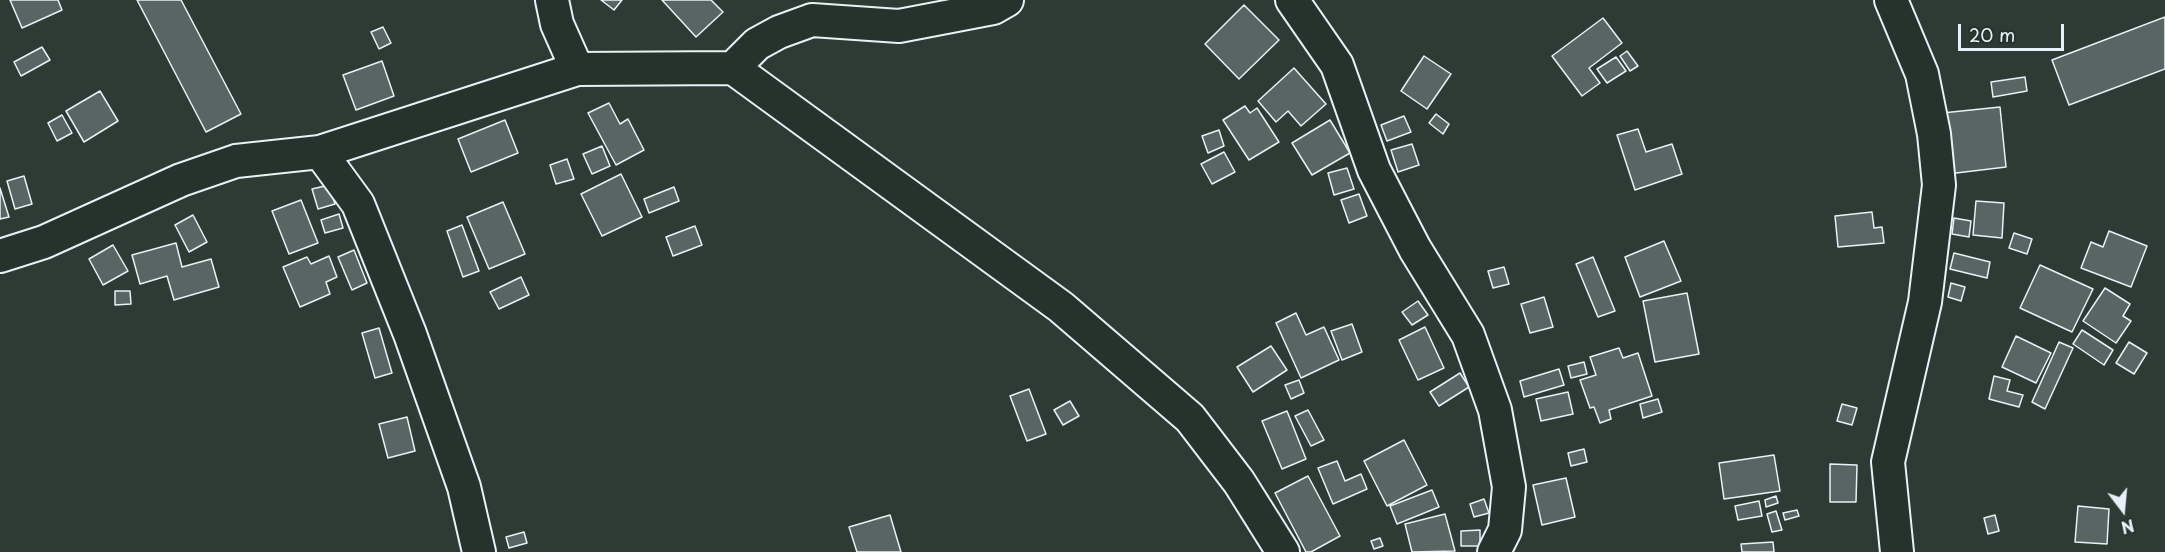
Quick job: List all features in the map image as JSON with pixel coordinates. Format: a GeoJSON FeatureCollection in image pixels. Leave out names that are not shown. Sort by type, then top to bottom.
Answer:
{"type":"FeatureCollection","features":[{"type":"Feature","properties":{"kind":"street"},"geometry":{"type":"LineString","coordinates":[[552,0],[557,24],[577,69]]}},
{"type":"Feature","properties":{"kind":"street"},"geometry":{"type":"LineString","coordinates":[[733,68],[757,44],[779,32],[813,20],[899,26],[993,8],[1007,0]]}},
{"type":"Feature","properties":{"kind":"street"},"geometry":{"type":"LineString","coordinates":[[1292,0],[1337,65],[1374,170],[1414,249],[1468,335],[1488,389],[1495,410],[1509,487],[1504,530],[1494,552]]}},
{"type":"Feature","properties":{"kind":"street"},"geometry":{"type":"LineString","coordinates":[[1891,0],[1923,74],[1940,184],[1924,302],[1888,462],[1897,552]]}},
{"type":"Feature","properties":{"kind":"street"},"geometry":{"type":"LineString","coordinates":[[0,256],[44,242],[181,180],[236,161],[320,152],[577,69],[733,68],[1061,307],[1190,418],[1239,482],[1283,552]]}},
{"type":"Feature","properties":{"kind":"street"},"geometry":{"type":"LineString","coordinates":[[320,152],[358,204],[410,334],[465,487],[479,552]]}},
{"type":"Feature","properties":{"kind":"building"},"geometry":{"type":"Polygon","coordinates":[[[10,0],[58,0],[62,10],[22,28],[10,0]]]}},
{"type":"Feature","properties":{"kind":"building"},"geometry":{"type":"Polygon","coordinates":[[[137,0],[181,0],[241,114],[206,132],[137,0]]]}},
{"type":"Feature","properties":{"kind":"building"},"geometry":{"type":"Polygon","coordinates":[[[601,0],[622,0],[614,10],[601,0]]]}},
{"type":"Feature","properties":{"kind":"building"},"geometry":{"type":"Polygon","coordinates":[[[662,0],[711,0],[723,12],[696,37],[662,0]]]}},
{"type":"Feature","properties":{"kind":"building"},"geometry":{"type":"Polygon","coordinates":[[[1244,5],[1279,40],[1239,79],[1205,44],[1244,5]]]}},
{"type":"Feature","properties":{"kind":"building"},"geometry":{"type":"Polygon","coordinates":[[[2165,17],[2165,69],[2069,105],[2052,60],[2165,17]]]}},
{"type":"Feature","properties":{"kind":"building"},"geometry":{"type":"Polygon","coordinates":[[[1603,18],[1622,43],[1589,68],[1600,83],[1582,96],[1552,56],[1603,18]]]}},
{"type":"Feature","properties":{"kind":"building"},"geometry":{"type":"Polygon","coordinates":[[[383,27],[391,43],[379,49],[371,32],[383,27]]]}},
{"type":"Feature","properties":{"kind":"building"},"geometry":{"type":"Polygon","coordinates":[[[42,47],[50,60],[21,76],[14,62],[42,47]]]}},
{"type":"Feature","properties":{"kind":"building"},"geometry":{"type":"Polygon","coordinates":[[[1627,51],[1638,66],[1630,71],[1620,56],[1627,51]]]}},
{"type":"Feature","properties":{"kind":"building"},"geometry":{"type":"Polygon","coordinates":[[[1424,56],[1451,74],[1427,109],[1401,91],[1424,56]]]}},
{"type":"Feature","properties":{"kind":"building"},"geometry":{"type":"Polygon","coordinates":[[[1616,57],[1626,71],[1607,83],[1597,69],[1616,57]]]}},
{"type":"Feature","properties":{"kind":"building"},"geometry":{"type":"Polygon","coordinates":[[[382,61],[394,96],[356,110],[343,75],[382,61]]]}},
{"type":"Feature","properties":{"kind":"building"},"geometry":{"type":"Polygon","coordinates":[[[1294,68],[1326,104],[1301,126],[1288,111],[1276,122],[1258,101],[1294,68]]]}},
{"type":"Feature","properties":{"kind":"building"},"geometry":{"type":"Polygon","coordinates":[[[2025,77],[2027,91],[1993,97],[1991,82],[2025,77]]]}},
{"type":"Feature","properties":{"kind":"building"},"geometry":{"type":"Polygon","coordinates":[[[100,91],[118,121],[84,142],[66,111],[100,91]]]}},
{"type":"Feature","properties":{"kind":"building"},"geometry":{"type":"Polygon","coordinates":[[[609,103],[620,124],[628,119],[644,150],[616,165],[588,113],[609,103]]]}},
{"type":"Feature","properties":{"kind":"building"},"geometry":{"type":"Polygon","coordinates":[[[1245,106],[1250,113],[1257,108],[1279,142],[1249,160],[1223,120],[1245,106]]]}},
{"type":"Feature","properties":{"kind":"building"},"geometry":{"type":"Polygon","coordinates":[[[2000,107],[2006,167],[1948,174],[1942,113],[2000,107]]]}},
{"type":"Feature","properties":{"kind":"building"},"geometry":{"type":"Polygon","coordinates":[[[1436,114],[1449,124],[1443,134],[1429,123],[1436,114]]]}},
{"type":"Feature","properties":{"kind":"building"},"geometry":{"type":"Polygon","coordinates":[[[62,115],[72,133],[57,141],[48,123],[62,115]]]}},
{"type":"Feature","properties":{"kind":"building"},"geometry":{"type":"Polygon","coordinates":[[[1404,116],[1411,132],[1387,141],[1381,125],[1404,116]]]}},
{"type":"Feature","properties":{"kind":"building"},"geometry":{"type":"Polygon","coordinates":[[[505,120],[518,153],[471,172],[458,139],[505,120]]]}},
{"type":"Feature","properties":{"kind":"building"},"geometry":{"type":"Polygon","coordinates":[[[1330,120],[1350,153],[1312,175],[1292,143],[1330,120]]]}},
{"type":"Feature","properties":{"kind":"building"},"geometry":{"type":"Polygon","coordinates":[[[1638,129],[1646,152],[1672,144],[1682,174],[1635,190],[1617,135],[1638,129]]]}},
{"type":"Feature","properties":{"kind":"building"},"geometry":{"type":"Polygon","coordinates":[[[1219,130],[1224,146],[1208,153],[1202,136],[1219,130]]]}},
{"type":"Feature","properties":{"kind":"building"},"geometry":{"type":"Polygon","coordinates":[[[1412,144],[1419,165],[1398,172],[1391,150],[1412,144]]]}},
{"type":"Feature","properties":{"kind":"building"},"geometry":{"type":"Polygon","coordinates":[[[602,146],[610,166],[592,174],[583,154],[602,146]]]}},
{"type":"Feature","properties":{"kind":"building"},"geometry":{"type":"Polygon","coordinates":[[[1224,152],[1235,172],[1212,184],[1201,164],[1224,152]]]}},
{"type":"Feature","properties":{"kind":"building"},"geometry":{"type":"Polygon","coordinates":[[[567,159],[574,179],[556,184],[550,165],[567,159]]]}},
{"type":"Feature","properties":{"kind":"building"},"geometry":{"type":"Polygon","coordinates":[[[1347,168],[1354,189],[1334,195],[1328,173],[1347,168]]]}},
{"type":"Feature","properties":{"kind":"building"},"geometry":{"type":"Polygon","coordinates":[[[621,174],[642,217],[602,236],[581,194],[621,174]]]}},
{"type":"Feature","properties":{"kind":"building"},"geometry":{"type":"Polygon","coordinates":[[[24,176],[32,204],[15,209],[7,181],[24,176]]]}},
{"type":"Feature","properties":{"kind":"building"},"geometry":{"type":"Polygon","coordinates":[[[329,185],[335,204],[318,209],[312,189],[329,185]]]}},
{"type":"Feature","properties":{"kind":"building"},"geometry":{"type":"Polygon","coordinates":[[[674,187],[679,201],[649,213],[644,199],[674,187]]]}},
{"type":"Feature","properties":{"kind":"building"},"geometry":{"type":"Polygon","coordinates":[[[0,188],[9,217],[0,219],[0,188]]]}},
{"type":"Feature","properties":{"kind":"building"},"geometry":{"type":"Polygon","coordinates":[[[1359,194],[1367,216],[1349,223],[1341,200],[1359,194]]]}},
{"type":"Feature","properties":{"kind":"building"},"geometry":{"type":"Polygon","coordinates":[[[301,200],[318,243],[289,254],[272,211],[301,200]]]}},
{"type":"Feature","properties":{"kind":"building"},"geometry":{"type":"Polygon","coordinates":[[[1976,201],[2004,203],[2002,238],[1973,235],[1976,201]]]}},
{"type":"Feature","properties":{"kind":"building"},"geometry":{"type":"Polygon","coordinates":[[[503,202],[525,254],[489,269],[467,217],[503,202]]]}},
{"type":"Feature","properties":{"kind":"building"},"geometry":{"type":"Polygon","coordinates":[[[1872,212],[1874,228],[1882,227],[1884,243],[1838,247],[1835,216],[1872,212]]]}},
{"type":"Feature","properties":{"kind":"building"},"geometry":{"type":"Polygon","coordinates":[[[339,214],[343,228],[325,233],[321,220],[339,214]]]}},
{"type":"Feature","properties":{"kind":"building"},"geometry":{"type":"Polygon","coordinates":[[[193,215],[207,242],[189,252],[175,225],[193,215]]]}},
{"type":"Feature","properties":{"kind":"building"},"geometry":{"type":"Polygon","coordinates":[[[1954,218],[1971,221],[1969,237],[1952,234],[1954,218]]]}},
{"type":"Feature","properties":{"kind":"building"},"geometry":{"type":"Polygon","coordinates":[[[462,225],[479,271],[463,277],[447,231],[462,225]]]}},
{"type":"Feature","properties":{"kind":"building"},"geometry":{"type":"Polygon","coordinates":[[[695,226],[702,245],[673,256],[666,237],[695,226]]]}},
{"type":"Feature","properties":{"kind":"building"},"geometry":{"type":"Polygon","coordinates":[[[2109,231],[2147,246],[2131,287],[2081,268],[2091,242],[2103,247],[2109,231]]]}},
{"type":"Feature","properties":{"kind":"building"},"geometry":{"type":"Polygon","coordinates":[[[2014,233],[2032,239],[2027,254],[2009,248],[2014,233]]]}},
{"type":"Feature","properties":{"kind":"building"},"geometry":{"type":"Polygon","coordinates":[[[1664,241],[1681,281],[1640,297],[1625,257],[1664,241]]]}},
{"type":"Feature","properties":{"kind":"building"},"geometry":{"type":"Polygon","coordinates":[[[176,243],[182,267],[211,259],[219,287],[174,300],[167,276],[140,284],[132,255],[176,243]]]}},
{"type":"Feature","properties":{"kind":"building"},"geometry":{"type":"Polygon","coordinates":[[[113,245],[128,271],[103,285],[89,259],[113,245]]]}},
{"type":"Feature","properties":{"kind":"building"},"geometry":{"type":"Polygon","coordinates":[[[354,250],[367,283],[352,290],[338,257],[354,250]]]}},
{"type":"Feature","properties":{"kind":"building"},"geometry":{"type":"Polygon","coordinates":[[[1954,253],[1990,262],[1987,278],[1950,269],[1954,253]]]}},
{"type":"Feature","properties":{"kind":"building"},"geometry":{"type":"Polygon","coordinates":[[[329,256],[337,277],[326,282],[330,294],[300,307],[283,267],[307,257],[311,264],[329,256]]]}},
{"type":"Feature","properties":{"kind":"building"},"geometry":{"type":"Polygon","coordinates":[[[1593,257],[1615,311],[1598,317],[1576,264],[1593,257]]]}},
{"type":"Feature","properties":{"kind":"building"},"geometry":{"type":"Polygon","coordinates":[[[2040,265],[2093,289],[2072,332],[2020,308],[2040,265]]]}},
{"type":"Feature","properties":{"kind":"building"},"geometry":{"type":"Polygon","coordinates":[[[1504,267],[1509,284],[1493,288],[1488,271],[1504,267]]]}},
{"type":"Feature","properties":{"kind":"building"},"geometry":{"type":"Polygon","coordinates":[[[521,277],[529,295],[499,309],[490,292],[521,277]]]}},
{"type":"Feature","properties":{"kind":"building"},"geometry":{"type":"Polygon","coordinates":[[[1951,283],[1965,287],[1961,301],[1948,297],[1951,283]]]}},
{"type":"Feature","properties":{"kind":"building"},"geometry":{"type":"Polygon","coordinates":[[[2105,288],[2130,304],[2123,316],[2131,321],[2116,343],[2083,321],[2105,288]]]}},
{"type":"Feature","properties":{"kind":"building"},"geometry":{"type":"Polygon","coordinates":[[[115,291],[130,291],[131,304],[115,305],[115,291]]]}},
{"type":"Feature","properties":{"kind":"building"},"geometry":{"type":"Polygon","coordinates":[[[1687,293],[1699,354],[1655,362],[1643,301],[1687,293]]]}},
{"type":"Feature","properties":{"kind":"building"},"geometry":{"type":"Polygon","coordinates":[[[1544,297],[1553,327],[1530,333],[1521,304],[1544,297]]]}},
{"type":"Feature","properties":{"kind":"building"},"geometry":{"type":"Polygon","coordinates":[[[1418,301],[1428,315],[1412,325],[1402,312],[1418,301]]]}},
{"type":"Feature","properties":{"kind":"building"},"geometry":{"type":"Polygon","coordinates":[[[1296,313],[1306,335],[1324,327],[1339,360],[1301,378],[1276,323],[1296,313]]]}},
{"type":"Feature","properties":{"kind":"building"},"geometry":{"type":"Polygon","coordinates":[[[1352,324],[1362,352],[1342,360],[1331,331],[1352,324]]]}},
{"type":"Feature","properties":{"kind":"building"},"geometry":{"type":"Polygon","coordinates":[[[1425,327],[1444,368],[1418,380],[1399,340],[1425,327]]]}},
{"type":"Feature","properties":{"kind":"building"},"geometry":{"type":"Polygon","coordinates":[[[379,328],[392,373],[375,378],[362,333],[379,328]]]}},
{"type":"Feature","properties":{"kind":"building"},"geometry":{"type":"Polygon","coordinates":[[[2082,330],[2113,350],[2104,365],[2073,344],[2082,330]]]}},
{"type":"Feature","properties":{"kind":"building"},"geometry":{"type":"Polygon","coordinates":[[[2016,336],[2051,353],[2036,383],[2002,367],[2016,336]]]}},
{"type":"Feature","properties":{"kind":"building"},"geometry":{"type":"Polygon","coordinates":[[[2059,342],[2073,348],[2045,409],[2032,402],[2059,342]]]}},
{"type":"Feature","properties":{"kind":"building"},"geometry":{"type":"Polygon","coordinates":[[[2129,342],[2147,353],[2134,374],[2116,363],[2129,342]]]}},
{"type":"Feature","properties":{"kind":"building"},"geometry":{"type":"Polygon","coordinates":[[[1271,346],[1287,370],[1253,392],[1237,367],[1271,346]]]}},
{"type":"Feature","properties":{"kind":"building"},"geometry":{"type":"Polygon","coordinates":[[[1619,348],[1623,358],[1638,353],[1652,396],[1609,410],[1611,419],[1600,423],[1594,407],[1590,408],[1580,380],[1596,375],[1590,357],[1619,348]]]}},
{"type":"Feature","properties":{"kind":"building"},"geometry":{"type":"Polygon","coordinates":[[[1584,362],[1587,374],[1571,378],[1568,366],[1584,362]]]}},
{"type":"Feature","properties":{"kind":"building"},"geometry":{"type":"Polygon","coordinates":[[[1559,369],[1564,385],[1524,397],[1520,381],[1559,369]]]}},
{"type":"Feature","properties":{"kind":"building"},"geometry":{"type":"Polygon","coordinates":[[[1460,373],[1469,387],[1439,406],[1430,392],[1460,373]]]}},
{"type":"Feature","properties":{"kind":"building"},"geometry":{"type":"Polygon","coordinates":[[[1994,376],[2010,380],[2007,391],[2023,395],[2019,407],[1989,399],[1994,376]]]}},
{"type":"Feature","properties":{"kind":"building"},"geometry":{"type":"Polygon","coordinates":[[[1299,380],[1304,393],[1291,399],[1285,385],[1299,380]]]}},
{"type":"Feature","properties":{"kind":"building"},"geometry":{"type":"Polygon","coordinates":[[[1029,389],[1046,434],[1027,441],[1010,396],[1029,389]]]}},
{"type":"Feature","properties":{"kind":"building"},"geometry":{"type":"Polygon","coordinates":[[[1568,392],[1573,414],[1541,421],[1536,399],[1568,392]]]}},
{"type":"Feature","properties":{"kind":"building"},"geometry":{"type":"Polygon","coordinates":[[[1658,399],[1662,412],[1643,418],[1640,404],[1658,399]]]}},
{"type":"Feature","properties":{"kind":"building"},"geometry":{"type":"Polygon","coordinates":[[[1070,401],[1079,416],[1063,425],[1054,410],[1070,401]]]}},
{"type":"Feature","properties":{"kind":"building"},"geometry":{"type":"Polygon","coordinates":[[[1842,404],[1857,408],[1852,425],[1837,421],[1842,404]]]}},
{"type":"Feature","properties":{"kind":"building"},"geometry":{"type":"Polygon","coordinates":[[[1308,410],[1324,440],[1311,446],[1295,416],[1308,410]]]}},
{"type":"Feature","properties":{"kind":"building"},"geometry":{"type":"Polygon","coordinates":[[[1287,411],[1306,459],[1282,469],[1262,421],[1287,411]]]}},
{"type":"Feature","properties":{"kind":"building"},"geometry":{"type":"Polygon","coordinates":[[[407,417],[415,451],[388,458],[379,424],[407,417]]]}},
{"type":"Feature","properties":{"kind":"building"},"geometry":{"type":"Polygon","coordinates":[[[1404,440],[1427,485],[1387,506],[1364,461],[1404,440]]]}},
{"type":"Feature","properties":{"kind":"building"},"geometry":{"type":"Polygon","coordinates":[[[1584,449],[1587,462],[1571,466],[1568,453],[1584,449]]]}},
{"type":"Feature","properties":{"kind":"building"},"geometry":{"type":"Polygon","coordinates":[[[1774,455],[1780,491],[1724,499],[1719,463],[1774,455]]]}},
{"type":"Feature","properties":{"kind":"building"},"geometry":{"type":"Polygon","coordinates":[[[1337,461],[1345,481],[1361,474],[1367,489],[1333,504],[1318,468],[1337,461]]]}},
{"type":"Feature","properties":{"kind":"building"},"geometry":{"type":"Polygon","coordinates":[[[1830,464],[1857,465],[1856,502],[1830,502],[1830,464]]]}},
{"type":"Feature","properties":{"kind":"building"},"geometry":{"type":"Polygon","coordinates":[[[1308,476],[1340,536],[1311,552],[1306,552],[1275,493],[1308,476]]]}},
{"type":"Feature","properties":{"kind":"building"},"geometry":{"type":"Polygon","coordinates":[[[1566,478],[1575,517],[1542,525],[1533,485],[1566,478]]]}},
{"type":"Feature","properties":{"kind":"building"},"geometry":{"type":"Polygon","coordinates":[[[1432,490],[1439,507],[1397,524],[1390,506],[1432,490]]]}},
{"type":"Feature","properties":{"kind":"building"},"geometry":{"type":"Polygon","coordinates":[[[1776,496],[1778,503],[1766,507],[1765,500],[1776,496]]]}},
{"type":"Feature","properties":{"kind":"building"},"geometry":{"type":"Polygon","coordinates":[[[1484,499],[1489,513],[1474,517],[1470,504],[1484,499]]]}},
{"type":"Feature","properties":{"kind":"building"},"geometry":{"type":"Polygon","coordinates":[[[1759,501],[1762,516],[1738,520],[1735,506],[1759,501]]]}},
{"type":"Feature","properties":{"kind":"building"},"geometry":{"type":"Polygon","coordinates":[[[2078,506],[2109,509],[2107,544],[2075,542],[2078,506]]]}},
{"type":"Feature","properties":{"kind":"building"},"geometry":{"type":"Polygon","coordinates":[[[1797,510],[1799,516],[1785,520],[1783,513],[1797,510]]]}},
{"type":"Feature","properties":{"kind":"building"},"geometry":{"type":"Polygon","coordinates":[[[1776,511],[1782,530],[1772,532],[1767,514],[1776,511]]]}},
{"type":"Feature","properties":{"kind":"building"},"geometry":{"type":"Polygon","coordinates":[[[1445,514],[1455,551],[1412,552],[1405,524],[1445,514]]]}},
{"type":"Feature","properties":{"kind":"building"},"geometry":{"type":"Polygon","coordinates":[[[890,515],[901,552],[857,552],[849,527],[890,515]]]}},
{"type":"Feature","properties":{"kind":"building"},"geometry":{"type":"Polygon","coordinates":[[[1995,515],[1999,531],[1988,534],[1984,518],[1995,515]]]}},
{"type":"Feature","properties":{"kind":"building"},"geometry":{"type":"Polygon","coordinates":[[[1480,530],[1480,546],[1461,546],[1461,531],[1480,530]]]}},
{"type":"Feature","properties":{"kind":"building"},"geometry":{"type":"Polygon","coordinates":[[[524,532],[527,543],[509,548],[506,537],[524,532]]]}},
{"type":"Feature","properties":{"kind":"building"},"geometry":{"type":"Polygon","coordinates":[[[1380,538],[1383,546],[1374,549],[1371,541],[1380,538]]]}},
{"type":"Feature","properties":{"kind":"building"},"geometry":{"type":"Polygon","coordinates":[[[1773,542],[1774,552],[1742,552],[1741,544],[1773,542]]]}}]}
